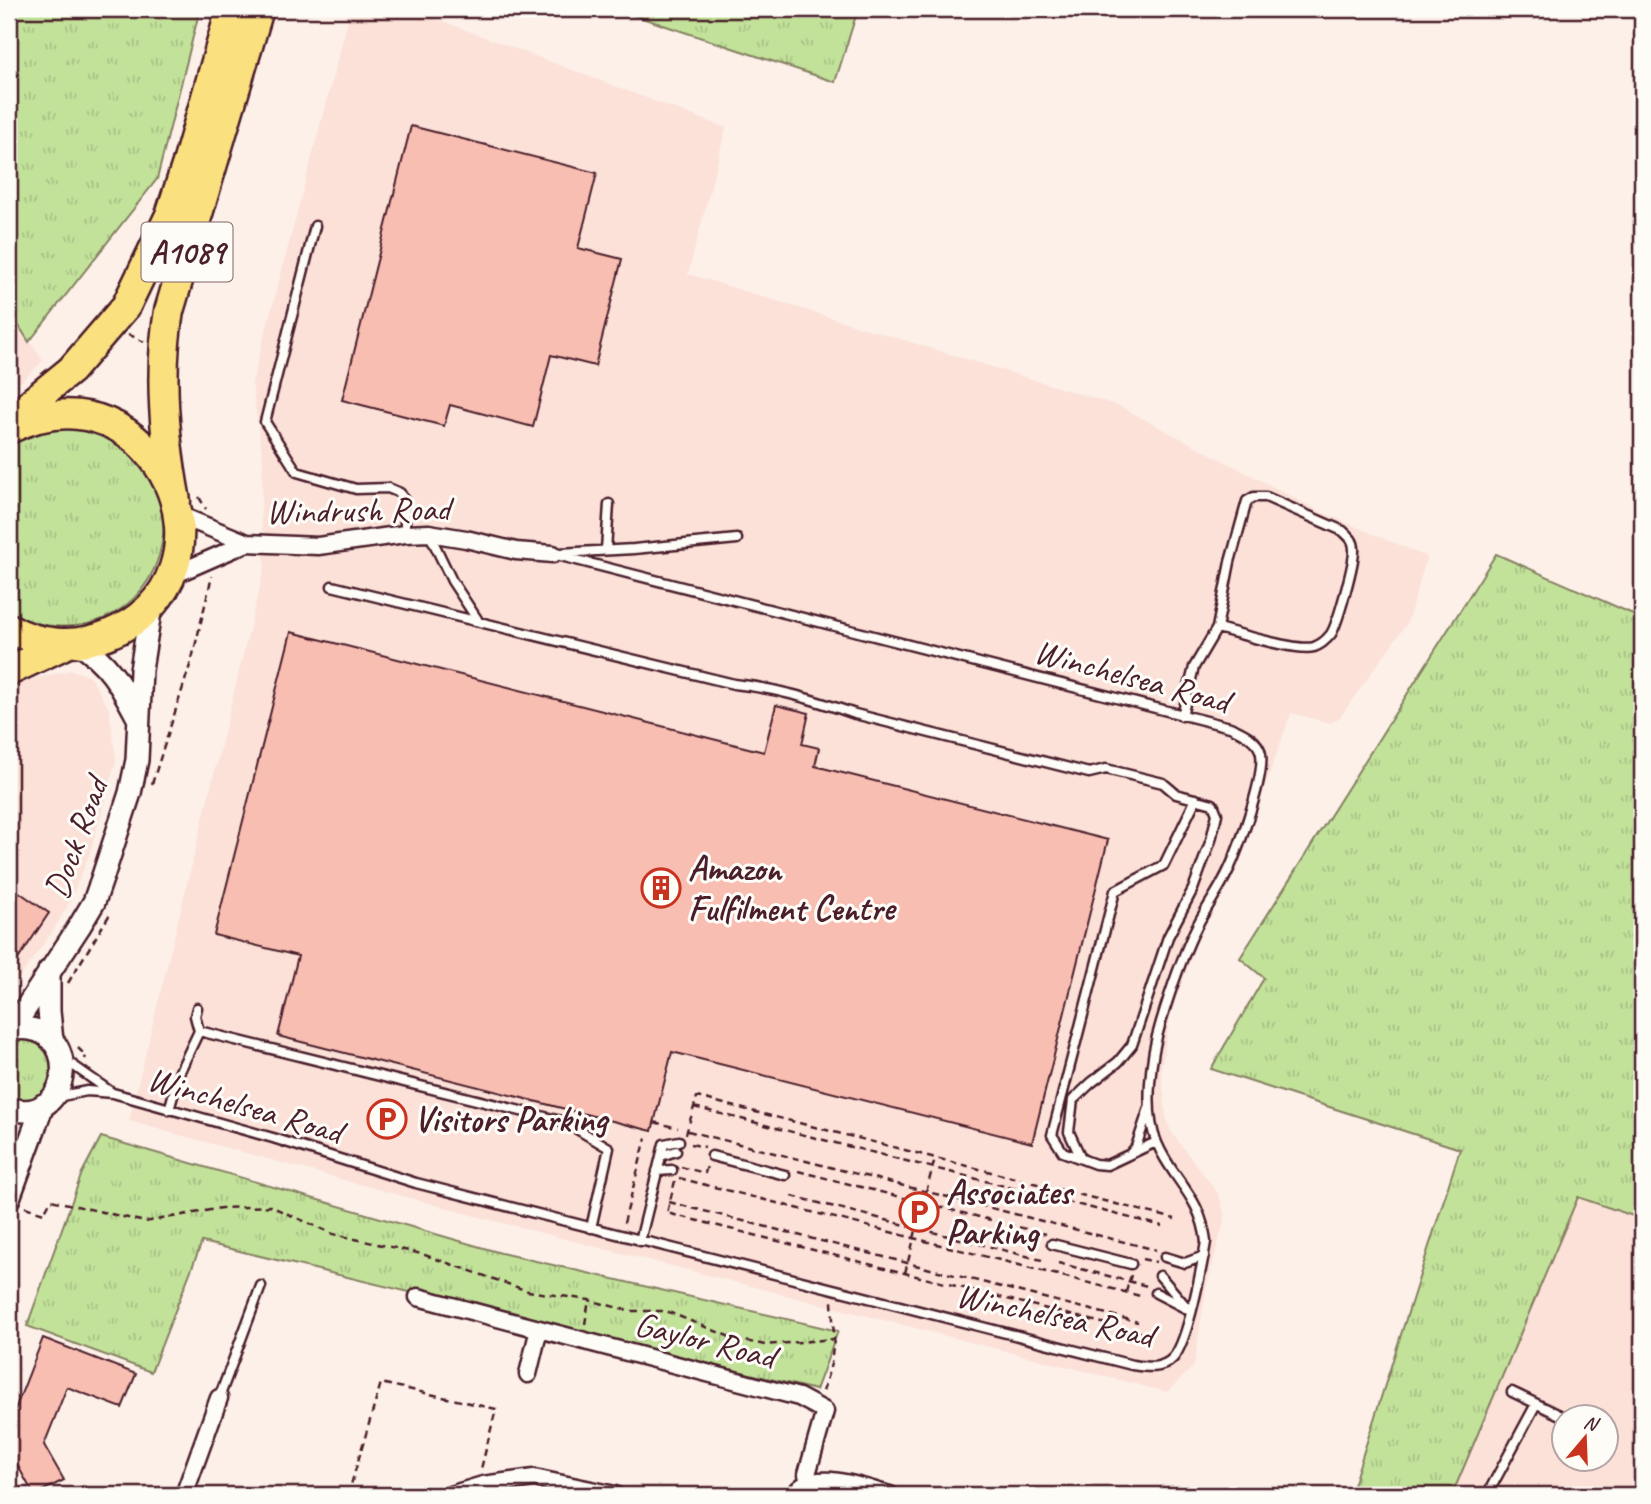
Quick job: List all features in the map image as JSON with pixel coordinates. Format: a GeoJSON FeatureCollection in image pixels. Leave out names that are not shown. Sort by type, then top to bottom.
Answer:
{"type":"FeatureCollection","features":[{"type":"Feature","properties":{"kind":"highway","name":"A1089"},"geometry":{"type":"LineString","coordinates":[[9,427],[33,401],[71,370],[126,306],[153,255],[170,215],[231,9]]}},
{"type":"Feature","properties":{"kind":"highway","name":"A1089"},"geometry":{"type":"LineString","coordinates":[[177,508],[166,446],[163,350],[169,311],[258,9]]}},
{"type":"Feature","properties":{"kind":"highway"},"geometry":{"type":"LineString","coordinates":[[9,427],[29,420],[70,415],[111,424],[129,434],[159,463],[169,481],[177,508],[178,551],[169,577],[150,605],[135,620],[118,631],[98,639],[73,643],[43,641],[9,628]]}},
{"type":"Feature","properties":{"kind":"highway"},"geometry":{"type":"LineString","coordinates":[[9,671],[73,643]]}},
{"type":"Feature","properties":{"kind":"street","name":"Windrush Road"},"geometry":{"type":"LineString","coordinates":[[177,508],[247,543],[318,546],[429,533],[516,551],[553,554]]}},
{"type":"Feature","properties":{"kind":"street","name":"Windrush Road"},"geometry":{"type":"LineString","coordinates":[[169,577],[247,543]]}},
{"type":"Feature","properties":{"kind":"street","name":"Dock Road"},"geometry":{"type":"LineString","coordinates":[[9,1030],[94,902],[130,793],[139,736],[138,718],[150,605]]}},
{"type":"Feature","properties":{"kind":"street"},"geometry":{"type":"LineString","coordinates":[[73,643],[95,654],[109,668],[138,718]]}},
{"type":"Feature","properties":{"kind":"street"},"geometry":{"type":"LineString","coordinates":[[13,1205],[47,1102],[61,1084],[63,1065],[49,1011],[49,971]]}},
{"type":"Feature","properties":{"kind":"street","name":"Dock Road"},"geometry":{"type":"LineString","coordinates":[[9,1030],[32,1029],[57,1049]]}},
{"type":"Feature","properties":{"kind":"street"},"geometry":{"type":"LineString","coordinates":[[9,1108],[29,1110],[47,1102]]}},
{"type":"Feature","properties":{"kind":"street","name":"Gaylor Road"},"geometry":{"type":"LineString","coordinates":[[418,1297],[799,1397],[825,1411]]}},
{"type":"Feature","properties":{"kind":"street"},"geometry":{"type":"LineString","coordinates":[[528,1374],[539,1329]]}},
{"type":"Feature","properties":{"kind":"street"},"geometry":{"type":"LineString","coordinates":[[184,1495],[219,1398]]}},
{"type":"Feature","properties":{"kind":"street"},"geometry":{"type":"LineString","coordinates":[[809,1483],[807,1474],[825,1411]]}},
{"type":"Feature","properties":{"kind":"street"},"geometry":{"type":"LineString","coordinates":[[450,1495],[483,1485],[534,1478],[615,1495]]}},
{"type":"Feature","properties":{"kind":"street"},"geometry":{"type":"LineString","coordinates":[[795,1495],[799,1488],[822,1480],[890,1495]]}},
{"type":"Feature","properties":{"kind":"lane"},"geometry":{"type":"LineString","coordinates":[[315,226],[265,422],[297,472],[356,489],[388,488],[400,493],[405,502],[405,534]]}},
{"type":"Feature","properties":{"kind":"lane"},"geometry":{"type":"LineString","coordinates":[[1182,716],[1194,667],[1217,628],[1247,502],[1254,497],[1266,497],[1343,531],[1352,539],[1354,550],[1351,569],[1335,625],[1323,642],[1313,647],[1298,647],[1217,628]]}},
{"type":"Feature","properties":{"kind":"lane"},"geometry":{"type":"LineString","coordinates":[[606,550],[609,504]]}},
{"type":"Feature","properties":{"kind":"lane"},"geometry":{"type":"LineString","coordinates":[[429,533],[452,580],[477,620]]}},
{"type":"Feature","properties":{"kind":"lane"},"geometry":{"type":"LineString","coordinates":[[553,554],[737,539]]}},
{"type":"Feature","properties":{"kind":"lane","name":"Winchelsea Road"},"geometry":{"type":"LineString","coordinates":[[47,1102],[87,1091],[113,1093],[273,1138],[406,1181],[1148,1368],[1163,1365],[1173,1358],[1191,1311],[1206,1242],[1198,1208],[1156,1142],[1150,1104],[1154,1049],[1193,934],[1224,880],[1257,788],[1261,753],[1248,736],[1230,727],[553,554]]}},
{"type":"Feature","properties":{"kind":"lane"},"geometry":{"type":"LineString","coordinates":[[332,586],[734,684],[762,687],[819,701],[855,714],[1088,773],[1106,769],[1163,783],[1176,794],[1213,803],[1217,814],[1211,840],[1193,890],[1168,937],[1132,1045],[1118,1062],[1073,1100],[1069,1132],[1081,1158]]}},
{"type":"Feature","properties":{"kind":"lane"},"geometry":{"type":"LineString","coordinates":[[1156,1142],[1107,1165],[1095,1164],[1063,1152],[1052,1135],[1115,891],[1164,865],[1196,799]]}},
{"type":"Feature","properties":{"kind":"lane"},"geometry":{"type":"LineString","coordinates":[[169,1110],[180,1071],[199,1031],[195,1016],[197,1008]]}},
{"type":"Feature","properties":{"kind":"lane"},"geometry":{"type":"LineString","coordinates":[[199,1031],[565,1122],[609,1148],[591,1228]]}},
{"type":"Feature","properties":{"kind":"lane","name":"Winchelsea Road"},"geometry":{"type":"LineString","coordinates":[[57,1049],[113,1093]]}},
{"type":"Feature","properties":{"kind":"lane"},"geometry":{"type":"LineString","coordinates":[[1128,1157],[1136,1147],[1150,1104]]}},
{"type":"Feature","properties":{"kind":"lane"},"geometry":{"type":"LineString","coordinates":[[640,1241],[664,1144],[679,1141]]}},
{"type":"Feature","properties":{"kind":"lane"},"geometry":{"type":"LineString","coordinates":[[661,1156],[676,1151]]}},
{"type":"Feature","properties":{"kind":"lane"},"geometry":{"type":"LineString","coordinates":[[710,1155],[785,1175]]}},
{"type":"Feature","properties":{"kind":"lane"},"geometry":{"type":"LineString","coordinates":[[657,1171],[675,1168]]}},
{"type":"Feature","properties":{"kind":"lane"},"geometry":{"type":"LineString","coordinates":[[1052,1244],[1131,1264]]}},
{"type":"Feature","properties":{"kind":"lane"},"geometry":{"type":"LineString","coordinates":[[1165,1257],[1185,1263],[1204,1256]]}},
{"type":"Feature","properties":{"kind":"lane"},"geometry":{"type":"LineString","coordinates":[[1160,1276],[1191,1311]]}},
{"type":"Feature","properties":{"kind":"lane"},"geometry":{"type":"LineString","coordinates":[[219,1398],[261,1286]]}},
{"type":"Feature","properties":{"kind":"lane"},"geometry":{"type":"LineString","coordinates":[[1156,1293],[1191,1311]]}},
{"type":"Feature","properties":{"kind":"lane"},"geometry":{"type":"LineString","coordinates":[[1512,1392],[1550,1411]]}},
{"type":"Feature","properties":{"kind":"lane"},"geometry":{"type":"LineString","coordinates":[[1487,1495],[1536,1404]]}},
{"type":"Feature","properties":{"kind":"path"},"geometry":{"type":"LineString","coordinates":[[112,323],[122,331],[163,350]]}},
{"type":"Feature","properties":{"kind":"path"},"geometry":{"type":"LineString","coordinates":[[675,1168],[705,1173],[710,1155],[684,1142],[696,1097],[1175,1219]]}},
{"type":"Feature","properties":{"kind":"path"},"geometry":{"type":"LineString","coordinates":[[694,1107],[1162,1226]]}},
{"type":"Feature","properties":{"kind":"path"},"geometry":{"type":"LineString","coordinates":[[654,1122],[1156,1250]]}},
{"type":"Feature","properties":{"kind":"path"},"geometry":{"type":"LineString","coordinates":[[620,1236],[646,1138]]}},
{"type":"Feature","properties":{"kind":"path"},"geometry":{"type":"LineString","coordinates":[[905,1273],[935,1157]]}},
{"type":"Feature","properties":{"kind":"path"},"geometry":{"type":"LineString","coordinates":[[798,1171],[1048,1234]]}},
{"type":"Feature","properties":{"kind":"path"},"geometry":{"type":"LineString","coordinates":[[1144,1297],[676,1178],[669,1202],[667,1213],[1146,1334]]}},
{"type":"Feature","properties":{"kind":"path"},"geometry":{"type":"LineString","coordinates":[[792,1196],[1042,1260]]}},
{"type":"Feature","properties":{"kind":"path"},"geometry":{"type":"LineString","coordinates":[[9,1233],[13,1205],[44,1213],[51,1200],[145,1222],[221,1208],[270,1206],[333,1234],[422,1254],[528,1291],[589,1300],[630,1311],[666,1311],[735,1339],[765,1345],[834,1339]]}},
{"type":"Feature","properties":{"kind":"path"},"geometry":{"type":"LineString","coordinates":[[669,1202],[1138,1322]]}},
{"type":"Feature","properties":{"kind":"path"},"geometry":{"type":"LineString","coordinates":[[1058,1263],[1148,1286]]}},
{"type":"Feature","properties":{"kind":"path"},"geometry":{"type":"LineString","coordinates":[[582,1341],[589,1300]]}},
{"type":"Feature","properties":{"kind":"path"},"geometry":{"type":"LineString","coordinates":[[825,1411],[821,1396],[831,1364],[834,1339],[831,1306]]}},
{"type":"Feature","properties":{"kind":"path"},"geometry":{"type":"LineString","coordinates":[[348,1495],[381,1383],[496,1409],[479,1475],[483,1485]]}},
{"type":"Feature","properties":{"kind":"path"},"geometry":{"type":"LineString","coordinates":[[9,1486],[12,1495]]}},
{"type":"Feature","properties":{"kind":"shaded area"},"geometry":{"type":"Polygon","coordinates":[[[351,9],[410,9],[726,128],[688,274],[1119,406],[1321,512],[1427,557],[1407,623],[1340,717],[1331,723],[1291,713],[1230,884],[1204,923],[1171,1012],[1161,1069],[1166,1117],[1171,1132],[1219,1195],[1225,1217],[1206,1288],[1194,1366],[1167,1392],[479,1217],[129,1121],[265,566],[261,515],[263,460],[252,383],[351,9]]]}},
{"type":"Feature","properties":{"kind":"shaded area"},"geometry":{"type":"Polygon","coordinates":[[[9,311],[43,361],[9,393],[9,311]]]}},
{"type":"Feature","properties":{"kind":"shaded area"},"geometry":{"type":"Polygon","coordinates":[[[72,670],[90,677],[109,709],[116,760],[90,853],[69,903],[52,932],[9,992],[9,693],[18,682],[72,670]]]}},
{"type":"Feature","properties":{"kind":"shaded area"},"geometry":{"type":"Polygon","coordinates":[[[1578,1196],[1642,1219],[1642,1495],[1452,1495],[1578,1196]]]}},
{"type":"Feature","properties":{"kind":"green space"},"geometry":{"type":"Polygon","coordinates":[[[9,9],[200,9],[157,179],[29,342],[9,310],[9,9]]]}},
{"type":"Feature","properties":{"kind":"green space"},"geometry":{"type":"Polygon","coordinates":[[[615,9],[858,9],[835,82],[615,9]]]}},
{"type":"Feature","properties":{"kind":"green space"},"geometry":{"type":"Polygon","coordinates":[[[59,426],[101,434],[123,447],[156,490],[164,523],[162,543],[154,569],[141,590],[124,607],[104,618],[82,625],[58,626],[33,622],[9,612],[9,442],[59,426]]]}},
{"type":"Feature","properties":{"kind":"green space"},"geometry":{"type":"Polygon","coordinates":[[[1496,554],[1642,618],[1642,1219],[1578,1197],[1452,1495],[1350,1495],[1460,1149],[1211,1069],[1264,978],[1240,958],[1496,554]]]}},
{"type":"Feature","properties":{"kind":"green space"},"geometry":{"type":"Polygon","coordinates":[[[11,1040],[26,1040],[38,1044],[49,1059],[51,1069],[47,1088],[31,1099],[9,1099],[11,1040]]]}},
{"type":"Feature","properties":{"kind":"green space"},"geometry":{"type":"Polygon","coordinates":[[[101,1137],[501,1253],[838,1331],[816,1390],[202,1242],[151,1372],[27,1326],[82,1173],[101,1137]]]}},
{"type":"Feature","properties":{"kind":"building"},"geometry":{"type":"Polygon","coordinates":[[[411,126],[597,173],[578,248],[622,259],[595,366],[551,355],[533,427],[450,405],[444,426],[342,400],[411,126]]]}},
{"type":"Feature","properties":{"kind":"building","name":"Amazon Fulfilment Centre"},"geometry":{"type":"Polygon","coordinates":[[[291,632],[764,752],[776,705],[809,713],[802,744],[819,748],[815,766],[1108,840],[1032,1143],[672,1052],[652,1131],[278,1036],[298,956],[214,935],[291,632]]]}},
{"type":"Feature","properties":{"kind":"building"},"geometry":{"type":"Polygon","coordinates":[[[19,892],[49,913],[9,973],[9,908],[19,892]]]}},
{"type":"Feature","properties":{"kind":"building"},"geometry":{"type":"Polygon","coordinates":[[[43,1338],[136,1374],[122,1408],[67,1387],[44,1445],[64,1480],[34,1495],[9,1450],[9,1425],[43,1338]]]}},
{"type":"Feature","properties":{"kind":"place","name":"Amazon Fulfilment Centre"},"geometry":{"type":"Point","coordinates":[661,888]}},
{"type":"Feature","properties":{"kind":"place","name":"Visitors Parking"},"geometry":{"type":"Point","coordinates":[387,1119]}},
{"type":"Feature","properties":{"kind":"place","name":"Associates Parking"},"geometry":{"type":"Point","coordinates":[919,1212]}}]}
